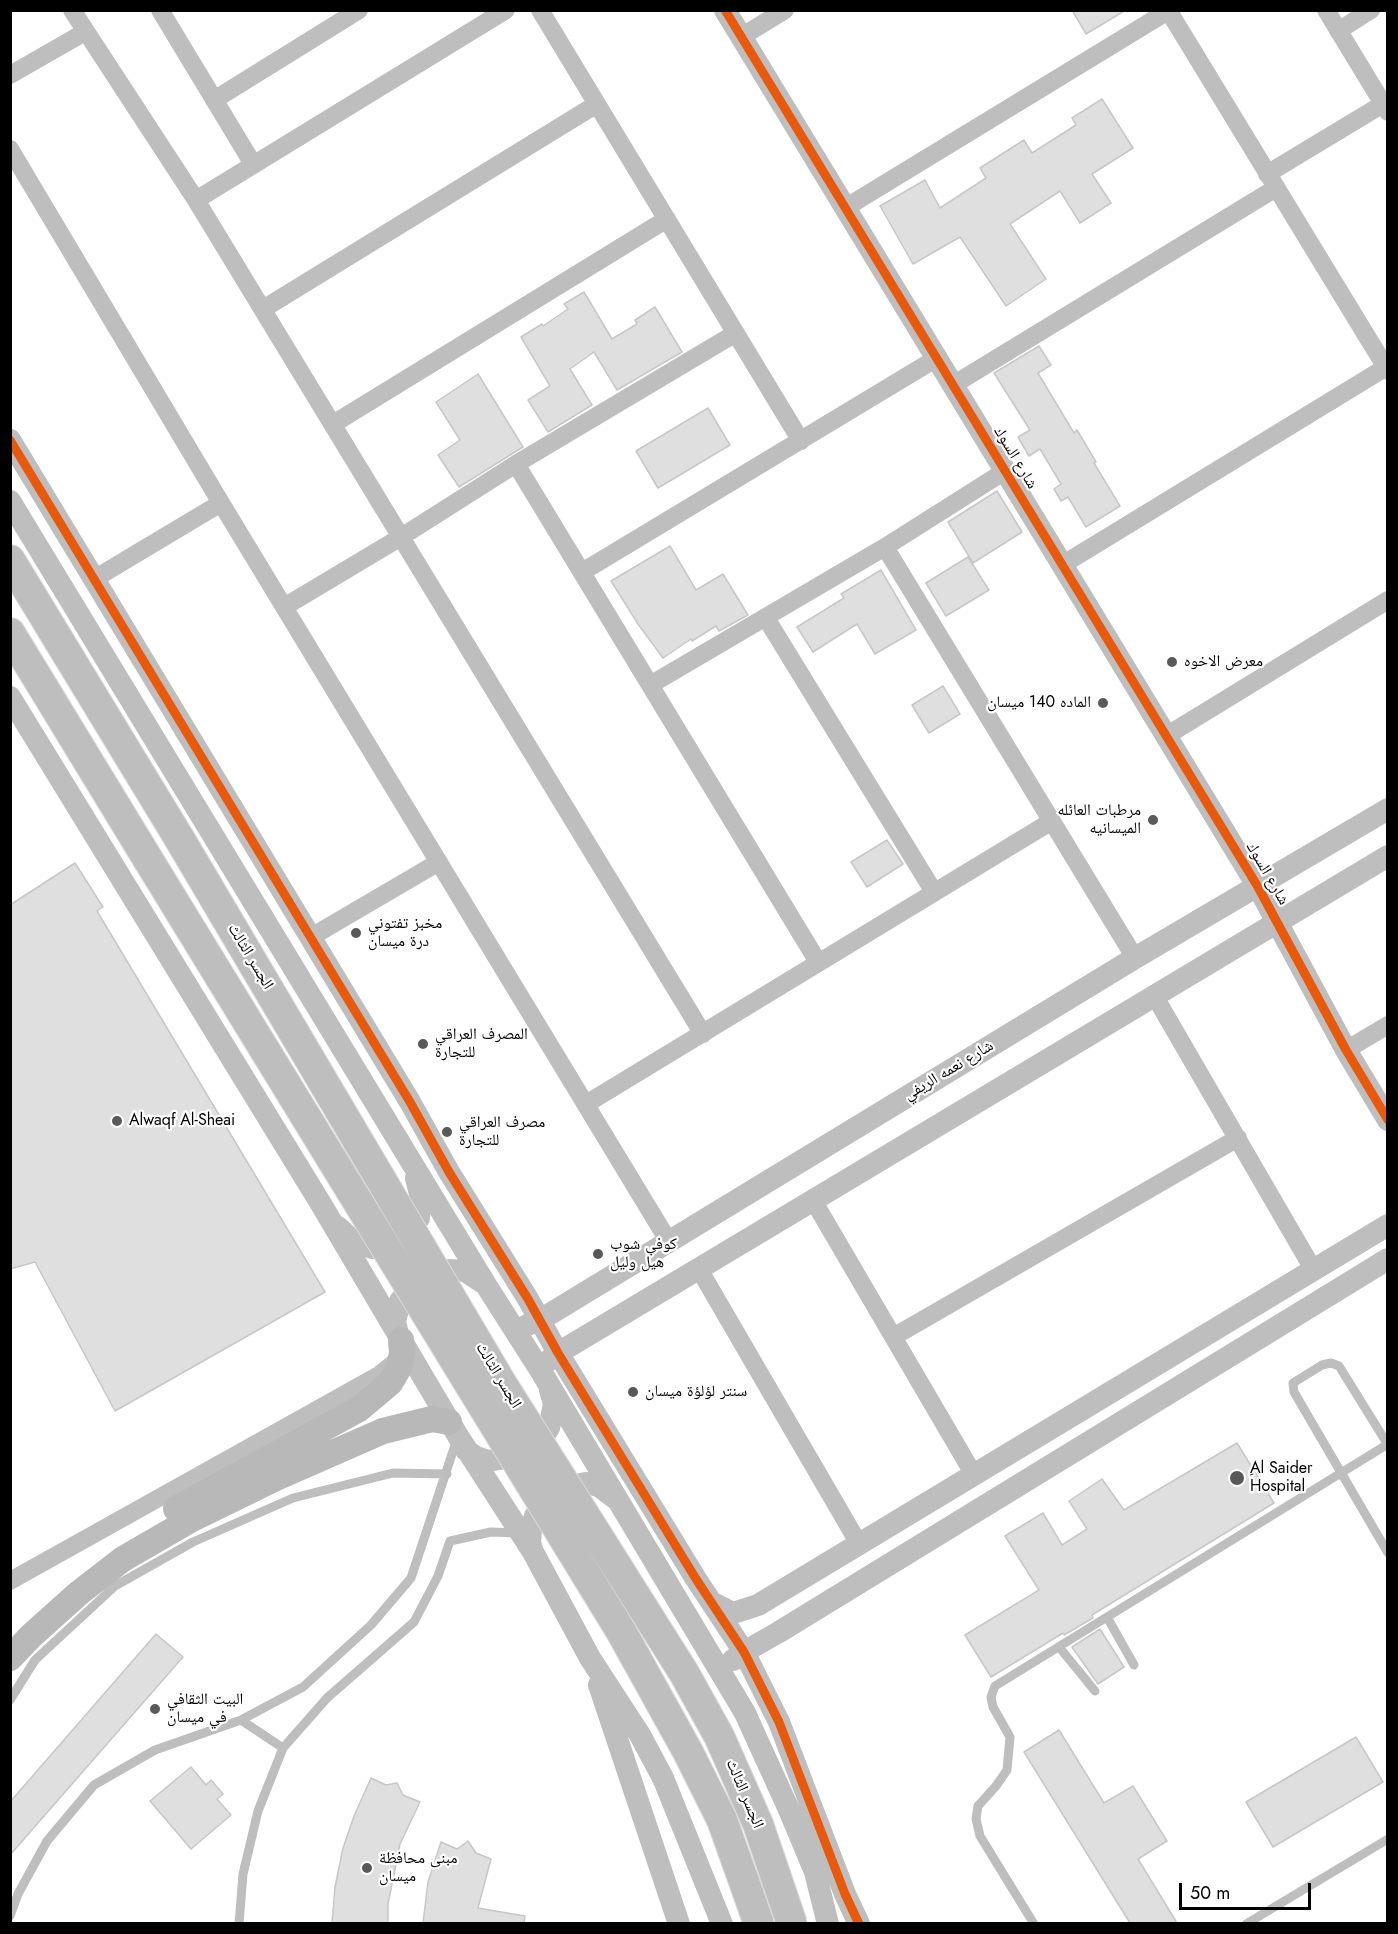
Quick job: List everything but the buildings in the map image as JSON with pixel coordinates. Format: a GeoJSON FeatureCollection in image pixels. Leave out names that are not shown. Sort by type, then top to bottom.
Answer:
{"type":"FeatureCollection","features":[{"type":"Feature","properties":{"kind":"main road","name":"الجسر الثالث"},"geometry":{"type":"LineString","coordinates":[[10,560],[179,838],[500,1381],[648,1613],[714,1725],[758,1824],[792,1923]]}},
{"type":"Feature","properties":{"kind":"main road","name":"الجسر الثالث"},"geometry":{"type":"LineString","coordinates":[[10,633],[622,1633],[688,1752],[722,1820],[759,1923]]}},
{"type":"Feature","properties":{"kind":"main road"},"geometry":{"type":"LineString","coordinates":[[10,1658],[22,1634],[70,1581],[100,1556],[133,1534],[359,1409],[390,1383],[399,1368],[400,1340]]}},
{"type":"Feature","properties":{"kind":"main road"},"geometry":{"type":"LineString","coordinates":[[22,1634],[123,1559],[192,1520],[278,1477],[383,1431],[432,1419],[458,1436]]}},
{"type":"Feature","properties":{"kind":"street"},"geometry":{"type":"LineString","coordinates":[[72,10],[196,200],[703,1035]]}},
{"type":"Feature","properties":{"kind":"street"},"geometry":{"type":"LineString","coordinates":[[214,100],[359,10]]}},
{"type":"Feature","properties":{"kind":"street"},"geometry":{"type":"LineString","coordinates":[[196,200],[506,10]]}},
{"type":"Feature","properties":{"kind":"street"},"geometry":{"type":"LineString","coordinates":[[540,10],[801,441]]}},
{"type":"Feature","properties":{"kind":"street","name":"شارع السوك"},"geometry":{"type":"LineString","coordinates":[[725,10],[1258,886],[1346,1050],[1388,1120]]}},
{"type":"Feature","properties":{"kind":"street"},"geometry":{"type":"LineString","coordinates":[[741,37],[785,10]]}},
{"type":"Feature","properties":{"kind":"street"},"geometry":{"type":"LineString","coordinates":[[953,385],[1385,108],[1326,10]]}},
{"type":"Feature","properties":{"kind":"street"},"geometry":{"type":"LineString","coordinates":[[1338,31],[1371,10]]}},
{"type":"Feature","properties":{"kind":"street"},"geometry":{"type":"LineString","coordinates":[[845,208],[1168,11],[1387,368],[1062,565]]}},
{"type":"Feature","properties":{"kind":"street"},"geometry":{"type":"LineString","coordinates":[[166,13],[214,100],[253,164]]}},
{"type":"Feature","properties":{"kind":"street"},"geometry":{"type":"LineString","coordinates":[[10,75],[85,32]]}},
{"type":"Feature","properties":{"kind":"street"},"geometry":{"type":"LineString","coordinates":[[263,309],[597,104]]}},
{"type":"Feature","properties":{"kind":"street"},"geometry":{"type":"LineString","coordinates":[[10,149],[221,503],[669,1242]]}},
{"type":"Feature","properties":{"kind":"street"},"geometry":{"type":"LineString","coordinates":[[333,424],[667,219]]}},
{"type":"Feature","properties":{"kind":"street"},"geometry":{"type":"LineString","coordinates":[[284,607],[401,537],[516,464],[736,333]]}},
{"type":"Feature","properties":{"kind":"street"},"geometry":{"type":"LineString","coordinates":[[582,572],[937,358]]}},
{"type":"Feature","properties":{"kind":"street"},"geometry":{"type":"LineString","coordinates":[[10,440],[410,1102],[449,1172],[558,1353],[696,1579],[744,1652],[779,1722],[845,1894],[859,1923]]}},
{"type":"Feature","properties":{"kind":"street"},"geometry":{"type":"LineString","coordinates":[[516,464],[818,962]]}},
{"type":"Feature","properties":{"kind":"street"},"geometry":{"type":"LineString","coordinates":[[650,685],[885,547],[1005,471]]}},
{"type":"Feature","properties":{"kind":"street"},"geometry":{"type":"LineString","coordinates":[[10,501],[735,1695],[790,1812],[815,1872],[828,1923]]}},
{"type":"Feature","properties":{"kind":"street"},"geometry":{"type":"LineString","coordinates":[[94,579],[221,503]]}},
{"type":"Feature","properties":{"kind":"street"},"geometry":{"type":"LineString","coordinates":[[885,547],[1135,958]]}},
{"type":"Feature","properties":{"kind":"street"},"geometry":{"type":"LineString","coordinates":[[1166,736],[1388,600]]}},
{"type":"Feature","properties":{"kind":"street"},"geometry":{"type":"LineString","coordinates":[[766,618],[934,892]]}},
{"type":"Feature","properties":{"kind":"street"},"geometry":{"type":"LineString","coordinates":[[111,665],[137,649]]}},
{"type":"Feature","properties":{"kind":"street"},"geometry":{"type":"LineString","coordinates":[[12,703],[321,1204],[458,1436],[533,1552],[590,1658],[640,1735],[663,1778],[722,1923]]}},
{"type":"Feature","properties":{"kind":"street","name":"شارع نعمه الريفي"},"geometry":{"type":"LineString","coordinates":[[509,1322],[524,1326],[540,1320],[1135,958],[1388,809]]}},
{"type":"Feature","properties":{"kind":"street"},"geometry":{"type":"LineString","coordinates":[[586,1104],[1052,821]]}},
{"type":"Feature","properties":{"kind":"street"},"geometry":{"type":"LineString","coordinates":[[458,1436],[476,1457],[488,1461],[518,1456],[530,1450],[541,1440],[553,1416],[552,1394],[544,1377],[544,1366],[558,1353],[1388,856]]}},
{"type":"Feature","properties":{"kind":"street"},"geometry":{"type":"LineString","coordinates":[[310,937],[439,862]]}},
{"type":"Feature","properties":{"kind":"street"},"geometry":{"type":"LineString","coordinates":[[1154,995],[1313,1269]]}},
{"type":"Feature","properties":{"kind":"street"},"geometry":{"type":"LineString","coordinates":[[1346,1050],[1388,1025]]}},
{"type":"Feature","properties":{"kind":"street"},"geometry":{"type":"LineString","coordinates":[[893,1337],[1238,1138]]}},
{"type":"Feature","properties":{"kind":"street"},"geometry":{"type":"LineString","coordinates":[[321,1204],[338,1228],[354,1240],[372,1248],[390,1246],[399,1241],[408,1234],[419,1218],[420,1207],[420,1194],[415,1173],[404,1150]]}},
{"type":"Feature","properties":{"kind":"street"},"geometry":{"type":"LineString","coordinates":[[813,1200],[974,1475]]}},
{"type":"Feature","properties":{"kind":"street"},"geometry":{"type":"LineString","coordinates":[[713,1603],[733,1613],[758,1605],[1388,1225]]}},
{"type":"Feature","properties":{"kind":"street"},"geometry":{"type":"LineString","coordinates":[[735,1695],[728,1674],[733,1661],[744,1652],[1388,1259]]}},
{"type":"Feature","properties":{"kind":"street"},"geometry":{"type":"LineString","coordinates":[[699,1269],[860,1544]]}},
{"type":"Feature","properties":{"kind":"street"},"geometry":{"type":"LineString","coordinates":[[10,1581],[379,1374],[394,1363],[400,1340],[395,1322],[400,1301],[421,1280],[432,1274],[449,1270],[465,1271],[486,1285]]}},
{"type":"Feature","properties":{"kind":"street"},"geometry":{"type":"LineString","coordinates":[[1272,1294],[1288,1319]]}},
{"type":"Feature","properties":{"kind":"street"},"geometry":{"type":"LineString","coordinates":[[533,1552],[531,1530],[535,1516],[545,1503],[558,1494],[573,1486],[586,1483],[599,1486],[621,1504]]}},
{"type":"Feature","properties":{"kind":"street"},"geometry":{"type":"LineString","coordinates":[[648,1550],[669,1534]]}},
{"type":"Feature","properties":{"kind":"street"},"geometry":{"type":"LineString","coordinates":[[758,1605],[747,1617],[749,1630],[760,1637],[779,1632]]}},
{"type":"Feature","properties":{"kind":"street"},"geometry":{"type":"LineString","coordinates":[[590,1658],[679,1923]]}},
{"type":"Feature","properties":{"kind":"lane"},"geometry":{"type":"LineString","coordinates":[[1034,1923],[980,1836],[976,1819],[978,1806],[1007,1770],[1010,1737],[993,1707],[991,1697],[995,1686],[1340,1472],[1387,1444],[1339,1366],[1331,1363],[1322,1365],[1299,1377],[1293,1383],[1294,1392],[1340,1472],[1388,1553]]}},
{"type":"Feature","properties":{"kind":"lane"},"geometry":{"type":"LineString","coordinates":[[10,1916],[18,1894],[47,1841],[94,1785],[155,1750],[241,1720],[303,1687],[371,1625],[411,1578],[458,1436]]}},
{"type":"Feature","properties":{"kind":"lane"},"geometry":{"type":"LineString","coordinates":[[10,1700],[35,1660],[115,1586],[193,1542],[293,1498],[393,1473],[447,1474]]}},
{"type":"Feature","properties":{"kind":"lane"},"geometry":{"type":"LineString","coordinates":[[239,1923],[243,1874],[258,1811],[283,1748],[327,1698],[414,1622],[438,1576],[450,1541],[491,1532],[521,1533]]}},
{"type":"Feature","properties":{"kind":"lane"},"geometry":{"type":"LineString","coordinates":[[1107,1617],[1134,1665]]}},
{"type":"Feature","properties":{"kind":"lane"},"geometry":{"type":"LineString","coordinates":[[1059,1647],[1095,1691]]}},
{"type":"Feature","properties":{"kind":"lane"},"geometry":{"type":"LineString","coordinates":[[241,1720],[283,1748]]}},
{"type":"Feature","properties":{"kind":"lane"},"geometry":{"type":"LineString","coordinates":[[1246,1923],[1388,1839]]}},
{"type":"Feature","properties":{"kind":"cycle path"},"geometry":{"type":"LineString","coordinates":[[725,10],[1258,887],[1346,1050],[1388,1120]]}},
{"type":"Feature","properties":{"kind":"cycle path"},"geometry":{"type":"LineString","coordinates":[[10,440],[410,1102],[449,1172],[528,1299],[558,1353],[696,1579],[744,1652],[779,1722],[845,1894],[859,1924]]}},
{"type":"Feature","properties":{"kind":"place","name":"معرض الاخوه"},"geometry":{"type":"Point","coordinates":[1172,662]}},
{"type":"Feature","properties":{"kind":"place","name":"الماده 140 ميسان"},"geometry":{"type":"Point","coordinates":[1103,703]}},
{"type":"Feature","properties":{"kind":"place","name":"مرطبات العائله الميسانيه"},"geometry":{"type":"Point","coordinates":[1153,820]}},
{"type":"Feature","properties":{"kind":"place","name":"مخبز تفتوني درة ميسان"},"geometry":{"type":"Point","coordinates":[356,933]}},
{"type":"Feature","properties":{"kind":"place","name":"المصرف العراقي للتجارة"},"geometry":{"type":"Point","coordinates":[423,1044]}},
{"type":"Feature","properties":{"kind":"place","name":"Alwaqf Al-Sheai"},"geometry":{"type":"Point","coordinates":[117,1121]}},
{"type":"Feature","properties":{"kind":"place","name":"مصرف العراقي للتجارة"},"geometry":{"type":"Point","coordinates":[447,1132]}},
{"type":"Feature","properties":{"kind":"place","name":"كوفي شوب هيل وليل"},"geometry":{"type":"Point","coordinates":[598,1254]}},
{"type":"Feature","properties":{"kind":"place","name":"سنتر لؤلؤة ميسان"},"geometry":{"type":"Point","coordinates":[633,1392]}},
{"type":"Feature","properties":{"kind":"place","name":"ِAl Saider Hospital"},"geometry":{"type":"Point","coordinates":[1237,1478]}},
{"type":"Feature","properties":{"kind":"place","name":"البيت الثقافي في ميسان"},"geometry":{"type":"Point","coordinates":[155,1709]}},
{"type":"Feature","properties":{"kind":"place","name":"مبنى محافظة ميسان"},"geometry":{"type":"Point","coordinates":[367,1868]}}]}
